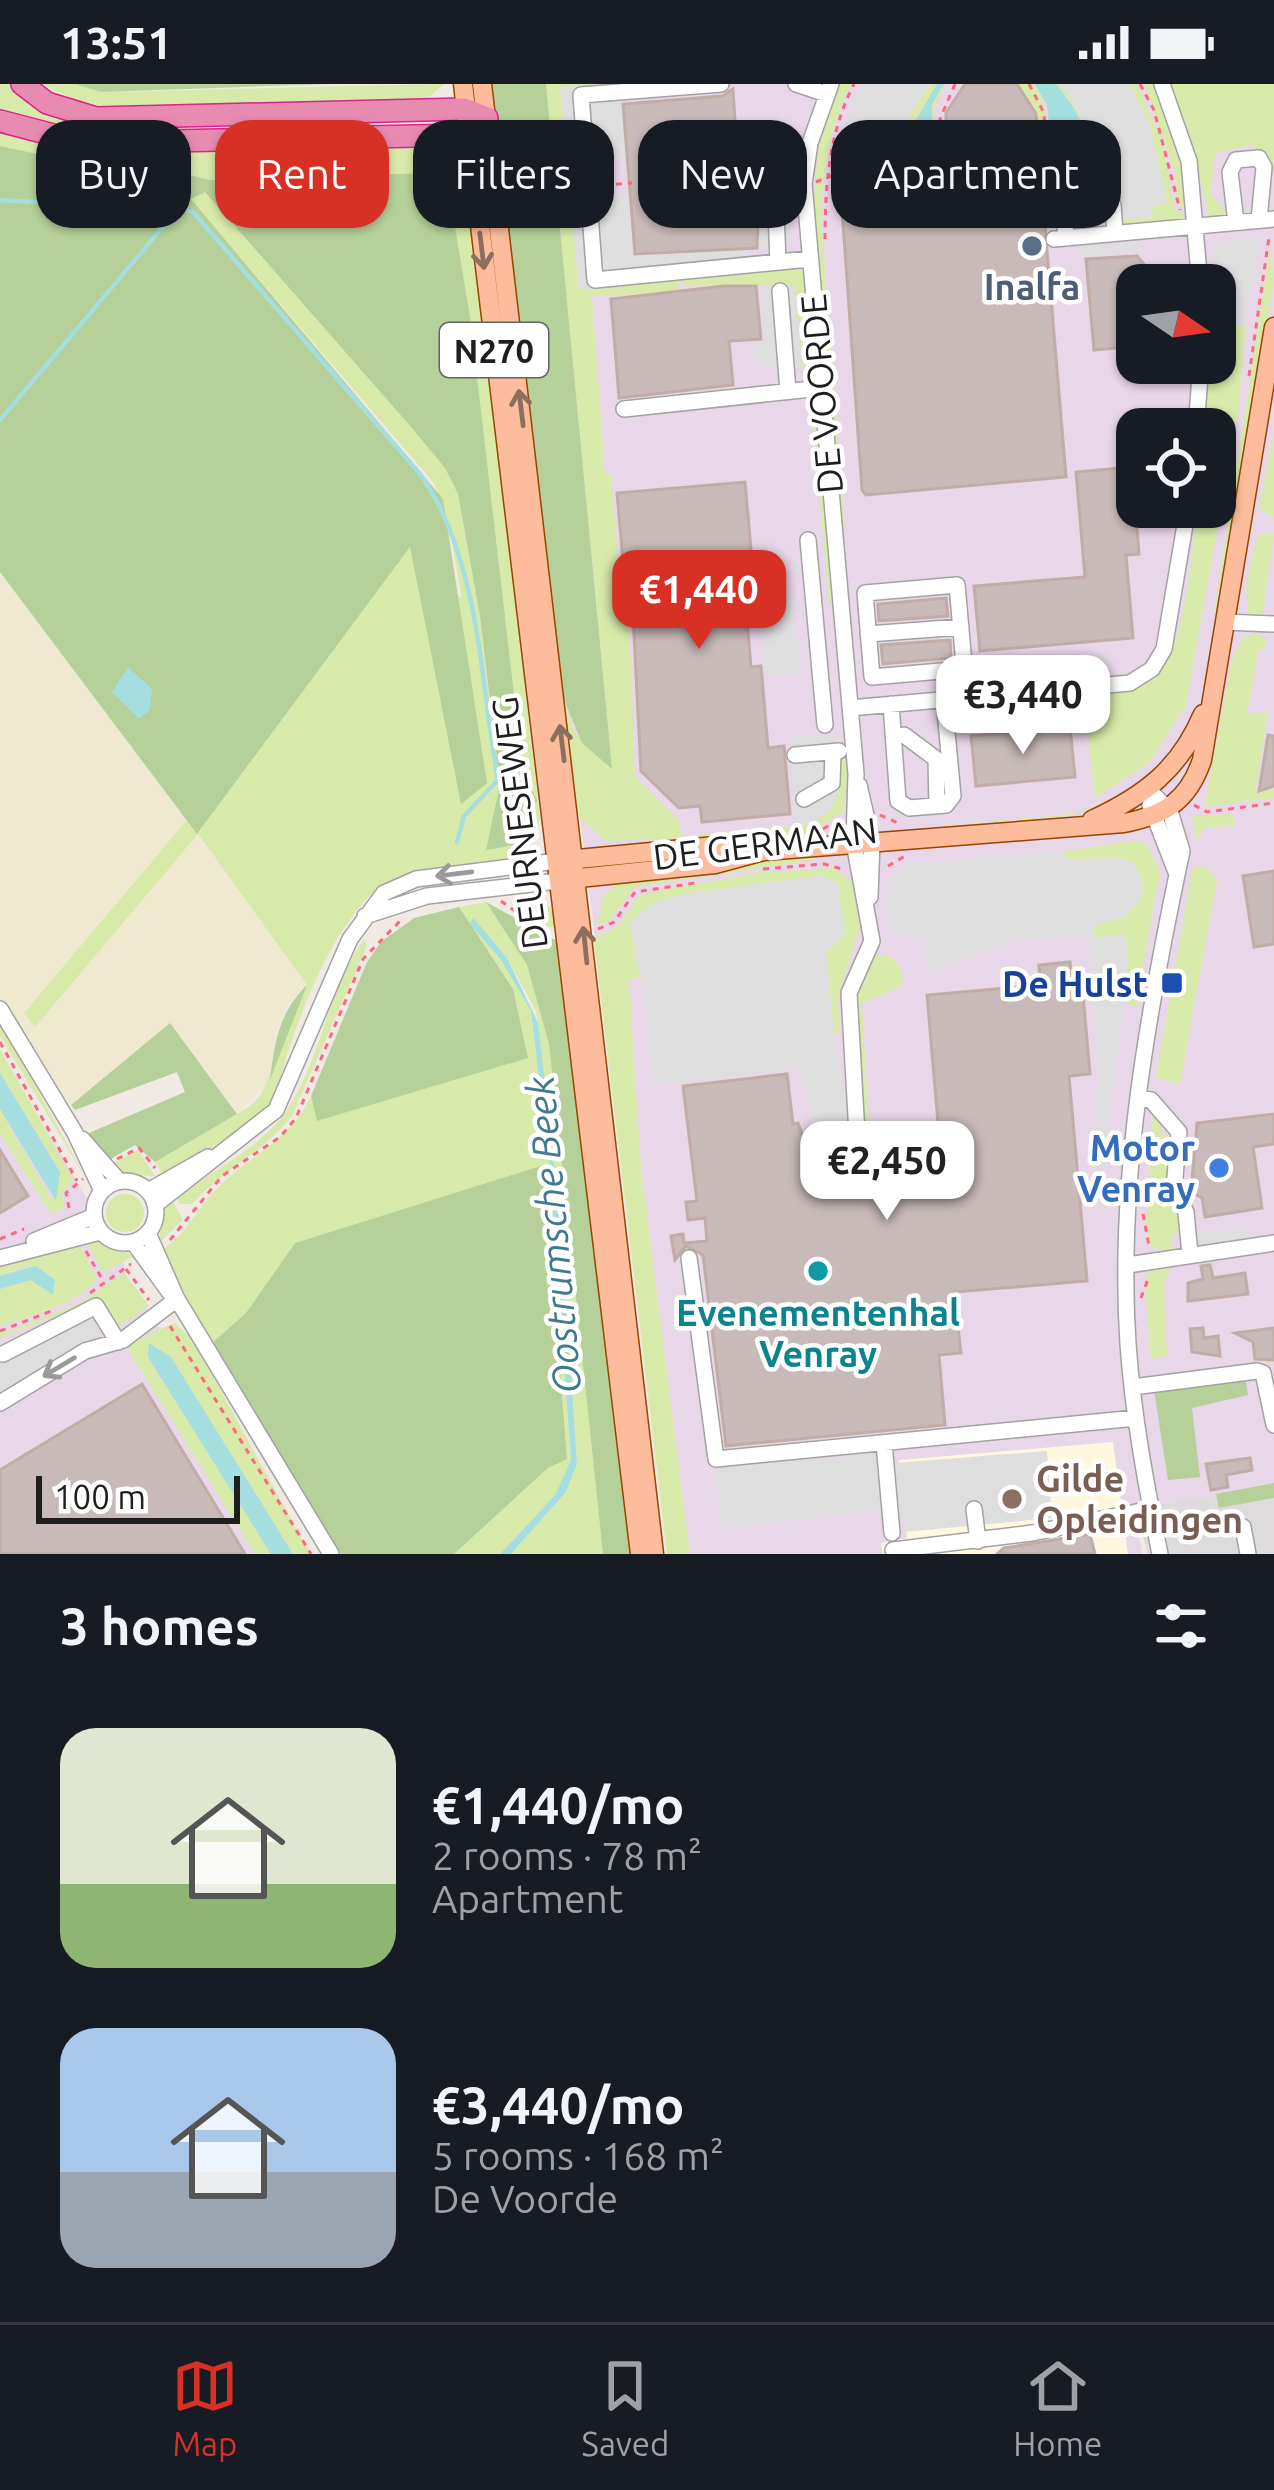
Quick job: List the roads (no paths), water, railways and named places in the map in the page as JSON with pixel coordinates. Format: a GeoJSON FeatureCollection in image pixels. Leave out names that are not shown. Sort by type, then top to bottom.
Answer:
{"type":"FeatureCollection","features":[{"type":"Feature","properties":{"kind":"highway"},"geometry":{"type":"LineString","coordinates":[[22,84],[47,104],[96,118],[464,109],[485,120]]}},
{"type":"Feature","properties":{"kind":"highway"},"geometry":{"type":"LineString","coordinates":[[0,121],[69,139],[119,142],[413,136]]}},
{"type":"Feature","properties":{"kind":"main road","name":"DEURNESEWEG"},"geometry":{"type":"LineString","coordinates":[[463,84],[465,120]]}},
{"type":"Feature","properties":{"kind":"main road","name":"DEURNESEWEG"},"geometry":{"type":"LineString","coordinates":[[482,84],[640,1554]]}},
{"type":"Feature","properties":{"kind":"main road","name":"DEURNESEWEG"},"geometry":{"type":"LineString","coordinates":[[480,228],[567,870]]}},
{"type":"Feature","properties":{"kind":"main road"},"geometry":{"type":"LineString","coordinates":[[1160,814],[1195,782],[1274,326]]}},
{"type":"Feature","properties":{"kind":"main road"},"geometry":{"type":"LineString","coordinates":[[1149,790],[1185,750],[1209,699]]}},
{"type":"Feature","properties":{"kind":"main road","name":"DE GERMAAN"},"geometry":{"type":"LineString","coordinates":[[1086,822],[1149,790]]}},
{"type":"Feature","properties":{"kind":"main road","name":"DE GERMAAN"},"geometry":{"type":"LineString","coordinates":[[567,870],[716,846],[764,851],[1160,814]]}},
{"type":"Feature","properties":{"kind":"main road","name":"DEURNESEWEG"},"geometry":{"type":"LineString","coordinates":[[574,932],[654,1554]]}},
{"type":"Feature","properties":{"kind":"street","name":"DE VOORDE"},"geometry":{"type":"LineString","coordinates":[[721,84],[581,95],[595,280],[809,259],[856,774],[870,868],[872,941],[849,993],[857,1134]]}},
{"type":"Feature","properties":{"kind":"street"},"geometry":{"type":"LineString","coordinates":[[796,84],[829,89],[804,184],[809,259]]}},
{"type":"Feature","properties":{"kind":"street"},"geometry":{"type":"LineString","coordinates":[[1162,84],[1182,132],[1197,217],[1199,264]]}},
{"type":"Feature","properties":{"kind":"street"},"geometry":{"type":"LineString","coordinates":[[1062,228],[1060,238],[1197,217],[1236,222],[1268,219],[1264,167],[1259,158],[1236,160],[1230,172],[1236,222]]}},
{"type":"Feature","properties":{"kind":"street"},"geometry":{"type":"LineString","coordinates":[[776,228],[778,262]]}},
{"type":"Feature","properties":{"kind":"street"},"geometry":{"type":"LineString","coordinates":[[1115,228],[1115,233]]}},
{"type":"Feature","properties":{"kind":"street"},"geometry":{"type":"LineString","coordinates":[[780,291],[788,391]]}},
{"type":"Feature","properties":{"kind":"street"},"geometry":{"type":"LineString","coordinates":[[624,409],[820,388]]}},
{"type":"Feature","properties":{"kind":"street"},"geometry":{"type":"LineString","coordinates":[[850,708],[1130,683],[1152,670],[1164,649],[1184,528]]}},
{"type":"Feature","properties":{"kind":"street"},"geometry":{"type":"LineString","coordinates":[[808,540],[825,725]]}},
{"type":"Feature","properties":{"kind":"street"},"geometry":{"type":"LineString","coordinates":[[964,669],[872,677],[865,593],[957,585],[967,698]]}},
{"type":"Feature","properties":{"kind":"street"},"geometry":{"type":"LineString","coordinates":[[815,618],[842,615]]}},
{"type":"Feature","properties":{"kind":"street"},"geometry":{"type":"LineString","coordinates":[[1224,622],[1274,624]]}},
{"type":"Feature","properties":{"kind":"street"},"geometry":{"type":"LineString","coordinates":[[868,634],[961,627]]}},
{"type":"Feature","properties":{"kind":"street"},"geometry":{"type":"LineString","coordinates":[[892,704],[898,801],[909,808],[937,806],[953,796],[944,700]]}},
{"type":"Feature","properties":{"kind":"street"},"geometry":{"type":"LineString","coordinates":[[894,737],[904,735],[936,759],[937,806]]}},
{"type":"Feature","properties":{"kind":"street"},"geometry":{"type":"LineString","coordinates":[[795,755],[854,749]]}},
{"type":"Feature","properties":{"kind":"street"},"geometry":{"type":"LineString","coordinates":[[804,799],[832,783],[832,752]]}},
{"type":"Feature","properties":{"kind":"street"},"geometry":{"type":"LineString","coordinates":[[1149,790],[1182,850],[1138,1099],[1128,1265],[1136,1418],[1160,1554]]}},
{"type":"Feature","properties":{"kind":"street"},"geometry":{"type":"LineString","coordinates":[[141,1238],[159,1193],[262,1125],[282,1101],[343,954],[383,893],[410,880],[567,870]]}},
{"type":"Feature","properties":{"kind":"street"},"geometry":{"type":"LineString","coordinates":[[0,1009],[75,1133],[102,1191],[97,1224]]}},
{"type":"Feature","properties":{"kind":"street"},"geometry":{"type":"LineString","coordinates":[[1138,1099],[1150,1100],[1179,1132],[1174,1189],[1186,1211],[1190,1255]]}},
{"type":"Feature","properties":{"kind":"street"},"geometry":{"type":"LineString","coordinates":[[92,1174],[159,1193]]}},
{"type":"Feature","properties":{"kind":"street"},"geometry":{"type":"LineString","coordinates":[[102,1191],[119,1181]]}},
{"type":"Feature","properties":{"kind":"street"},"geometry":{"type":"LineString","coordinates":[[97,1224],[113,1241],[141,1238]]}},
{"type":"Feature","properties":{"kind":"street"},"geometry":{"type":"LineString","coordinates":[[2,1258],[97,1224]]}},
{"type":"Feature","properties":{"kind":"street"},"geometry":{"type":"LineString","coordinates":[[141,1238],[332,1554]]}},
{"type":"Feature","properties":{"kind":"street"},"geometry":{"type":"LineString","coordinates":[[1128,1265],[1274,1243]]}},
{"type":"Feature","properties":{"kind":"street"},"geometry":{"type":"LineString","coordinates":[[689,1258],[716,1459],[1136,1418]]}},
{"type":"Feature","properties":{"kind":"street"},"geometry":{"type":"LineString","coordinates":[[0,1403],[85,1351],[120,1341],[176,1299]]}},
{"type":"Feature","properties":{"kind":"street"},"geometry":{"type":"LineString","coordinates":[[4,1354],[96,1306],[120,1341]]}},
{"type":"Feature","properties":{"kind":"street"},"geometry":{"type":"LineString","coordinates":[[1133,1387],[1257,1371],[1263,1373],[1274,1425]]}},
{"type":"Feature","properties":{"kind":"street"},"geometry":{"type":"LineString","coordinates":[[884,1443],[893,1545],[978,1541],[1151,1509]]}},
{"type":"Feature","properties":{"kind":"street"},"geometry":{"type":"LineString","coordinates":[[974,1509],[978,1541]]}},
{"type":"Feature","properties":{"kind":"street"},"geometry":{"type":"LineString","coordinates":[[1244,1527],[1248,1554]]}},
{"type":"Feature","properties":{"kind":"water"},"geometry":{"type":"Polygon","coordinates":[[[937,84],[944,84],[932,104],[932,120],[916,120],[937,84]]]}},
{"type":"Feature","properties":{"kind":"water"},"geometry":{"type":"Polygon","coordinates":[[[1035,84],[1056,84],[1080,120],[1049,120],[1047,105],[1035,84]]]}},
{"type":"Feature","properties":{"kind":"water"},"geometry":{"type":"Polygon","coordinates":[[[128,667],[152,689],[150,710],[139,719],[112,692],[128,667]]]}},
{"type":"Feature","properties":{"kind":"water"},"geometry":{"type":"Polygon","coordinates":[[[474,918],[507,958],[538,1023],[562,1234],[577,1464],[566,1492],[511,1554],[500,1554],[555,1495],[571,1460],[549,1160],[531,1011],[501,960],[469,923],[474,918]]]}},
{"type":"Feature","properties":{"kind":"water"},"geometry":{"type":"Polygon","coordinates":[[[0,1073],[60,1172],[56,1201],[0,1109],[0,1073]]]}},
{"type":"Feature","properties":{"kind":"water"},"geometry":{"type":"Polygon","coordinates":[[[36,1266],[55,1280],[53,1295],[31,1280],[0,1289],[0,1276],[36,1266]]]}},
{"type":"Feature","properties":{"kind":"water"},"geometry":{"type":"Polygon","coordinates":[[[149,1343],[171,1357],[293,1554],[271,1554],[148,1357],[149,1343]]]}},
{"type":"Feature","properties":{"kind":"waterway","name":"Oostrumsche Beek"},"geometry":{"type":"LineString","coordinates":[[0,200],[192,211],[420,474],[440,507],[466,582],[498,780],[464,816],[457,842]]}},
{"type":"Feature","properties":{"kind":"waterway"},"geometry":{"type":"LineString","coordinates":[[0,420],[162,228]]}},
{"type":"Feature","properties":{"kind":"place","name":"Inalfa"},"geometry":{"type":"Point","coordinates":[1032,246]}},
{"type":"Feature","properties":{"kind":"place","name":"De Hulst"},"geometry":{"type":"Point","coordinates":[1172,983]}},
{"type":"Feature","properties":{"kind":"place","name":"Motor Venray"},"geometry":{"type":"Point","coordinates":[1219,1168]}},
{"type":"Feature","properties":{"kind":"place","name":"Evenementenhal Venray"},"geometry":{"type":"Point","coordinates":[818,1271]}},
{"type":"Feature","properties":{"kind":"place","name":"Gilde Opleidingen"},"geometry":{"type":"Point","coordinates":[1012,1499]}}]}
